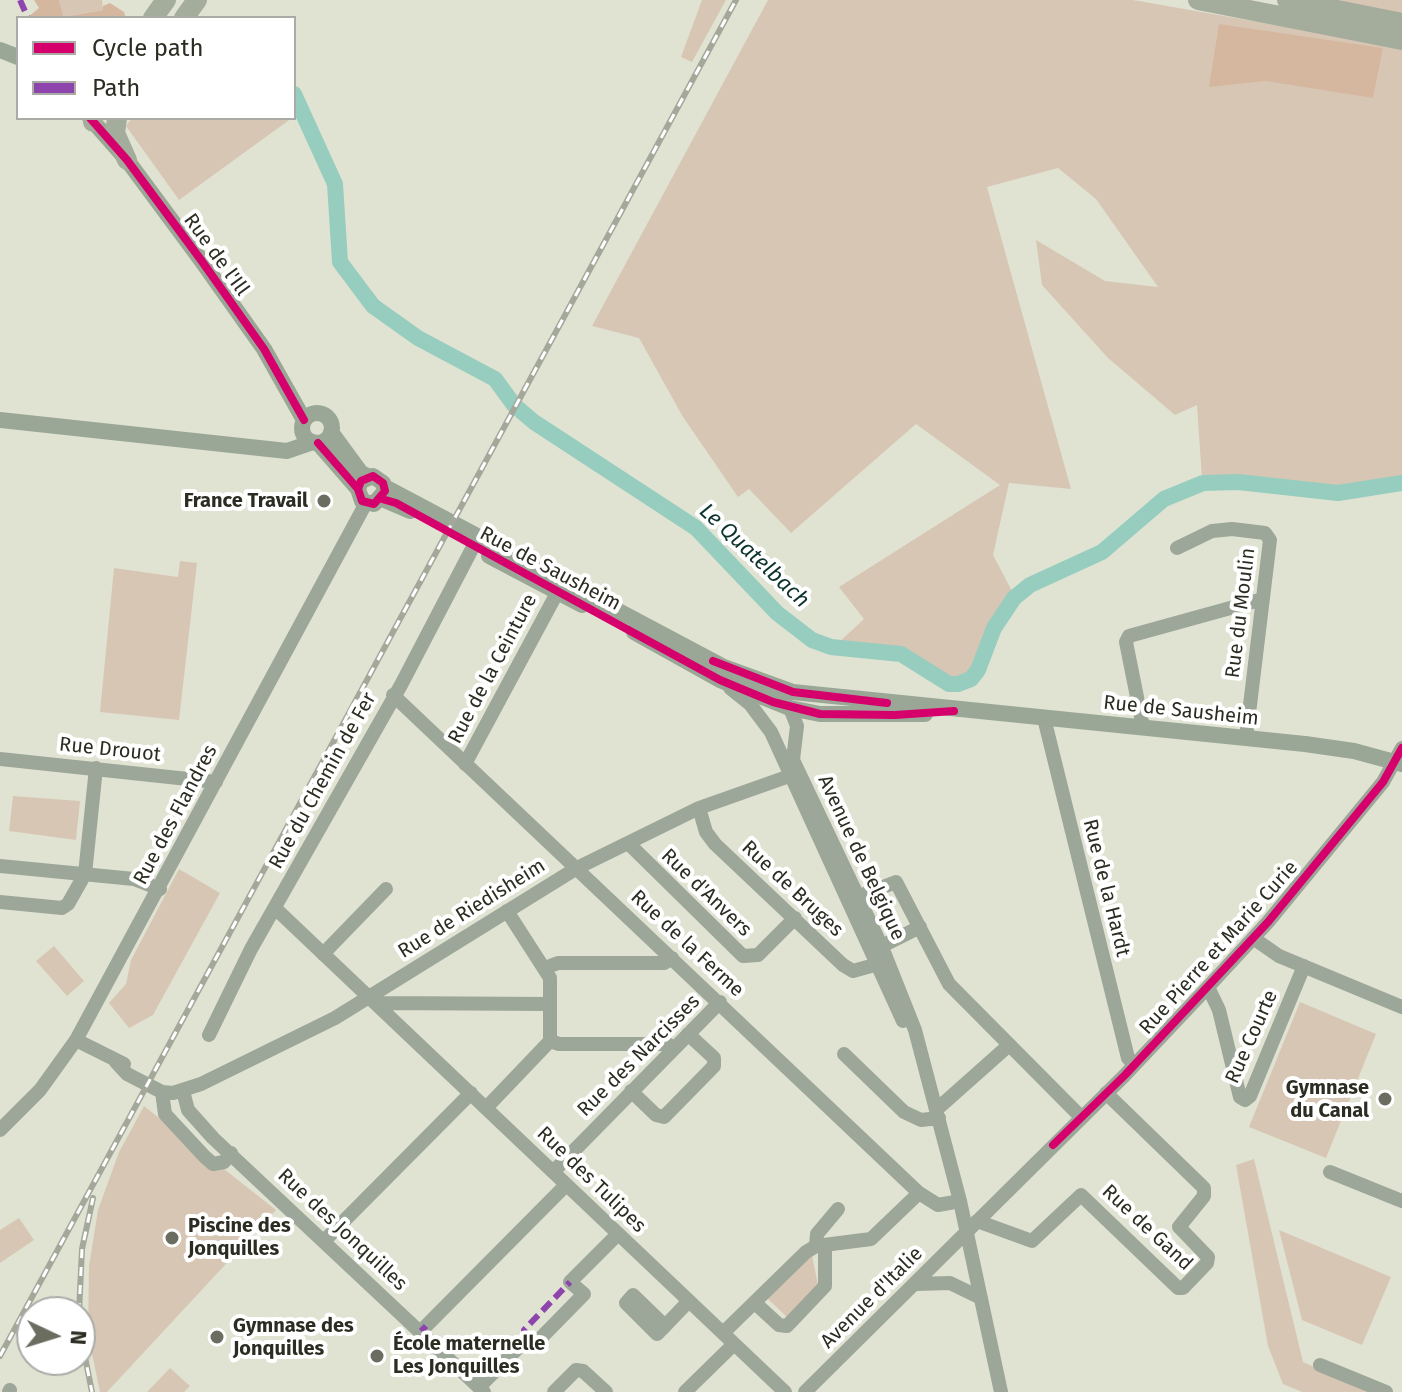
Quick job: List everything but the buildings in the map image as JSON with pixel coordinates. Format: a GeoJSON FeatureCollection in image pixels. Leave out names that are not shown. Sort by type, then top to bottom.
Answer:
{"type":"FeatureCollection","features":[{"type":"Feature","properties":{"kind":"highway"},"geometry":{"type":"LineString","coordinates":[[1198,0],[1402,40]]}},
{"type":"Feature","properties":{"kind":"highway"},"geometry":{"type":"LineString","coordinates":[[1287,0],[1402,23]]}},
{"type":"Feature","properties":{"kind":"highway"},"geometry":{"type":"LineString","coordinates":[[117,120],[115,133],[127,160]]}},
{"type":"Feature","properties":{"kind":"main road","name":"Rue de l'Ill"},"geometry":{"type":"LineString","coordinates":[[93,120],[127,160],[264,349],[314,431],[372,491]]}},
{"type":"Feature","properties":{"kind":"main road"},"geometry":{"type":"LineString","coordinates":[[0,420],[294,450],[314,431]]}},
{"type":"Feature","properties":{"kind":"main road","name":"Rue de Sausheim"},"geometry":{"type":"LineString","coordinates":[[372,491],[560,588],[720,680],[792,700],[1143,727],[1400,758]]}},
{"type":"Feature","properties":{"kind":"main road","name":"Rue de Sausheim"},"geometry":{"type":"LineString","coordinates":[[560,588],[792,700]]}},
{"type":"Feature","properties":{"kind":"street","name":"Rue des Flandres"},"geometry":{"type":"LineString","coordinates":[[0,1130],[40,1090],[76,1040],[372,491]]}},
{"type":"Feature","properties":{"kind":"street","name":"Rue du Moulin"},"geometry":{"type":"LineString","coordinates":[[1177,548],[1222,530],[1265,533],[1270,540],[1246,738]]}},
{"type":"Feature","properties":{"kind":"street","name":"Rue du Chemin de Fer"},"geometry":{"type":"LineString","coordinates":[[209,1035],[251,949],[276,909],[475,542]]}},
{"type":"Feature","properties":{"kind":"street","name":"Rue de la Ceinture"},"geometry":{"type":"LineString","coordinates":[[465,764],[560,588]]}},
{"type":"Feature","properties":{"kind":"street"},"geometry":{"type":"LineString","coordinates":[[1143,727],[1126,642],[1129,636],[1263,599]]}},
{"type":"Feature","properties":{"kind":"street","name":"Avenue de Belgique"},"geometry":{"type":"LineString","coordinates":[[720,680],[750,704],[771,732],[857,897],[877,954]]}},
{"type":"Feature","properties":{"kind":"street","name":"Rue de la Ferme"},"geometry":{"type":"LineString","coordinates":[[393,695],[919,1193]]}},
{"type":"Feature","properties":{"kind":"street"},"geometry":{"type":"LineString","coordinates":[[771,732],[792,700]]}},
{"type":"Feature","properties":{"kind":"street","name":"Avenue de Belgique"},"geometry":{"type":"LineString","coordinates":[[792,700],[797,726],[793,750],[794,774],[877,954],[905,999],[960,1201],[971,1226],[981,1298],[1001,1392]]}},
{"type":"Feature","properties":{"kind":"street","name":"Rue de la Hardt"},"geometry":{"type":"LineString","coordinates":[[1044,718],[1128,1058],[1134,1065]]}},
{"type":"Feature","properties":{"kind":"street","name":"Rue Pierre et Marie Curie"},"geometry":{"type":"LineString","coordinates":[[971,1226],[1134,1065],[1253,938],[1400,758]]}},
{"type":"Feature","properties":{"kind":"street","name":"Rue Drouot"},"geometry":{"type":"LineString","coordinates":[[0,759],[216,782]]}},
{"type":"Feature","properties":{"kind":"street"},"geometry":{"type":"LineString","coordinates":[[0,902],[64,908],[85,874],[96,768]]}},
{"type":"Feature","properties":{"kind":"street","name":"Rue de Riedisheim"},"geometry":{"type":"LineString","coordinates":[[183,1091],[373,1000],[389,984],[577,868],[699,808],[794,774]]}},
{"type":"Feature","properties":{"kind":"street","name":"Rue de Bruges"},"geometry":{"type":"LineString","coordinates":[[699,808],[706,832],[715,844],[853,971],[877,954]]}},
{"type":"Feature","properties":{"kind":"street","name":"Rue d'Anvers"},"geometry":{"type":"LineString","coordinates":[[629,844],[743,956],[758,955],[795,918]]}},
{"type":"Feature","properties":{"kind":"street"},"geometry":{"type":"LineString","coordinates":[[0,866],[140,880],[160,889]]}},
{"type":"Feature","properties":{"kind":"street"},"geometry":{"type":"LineString","coordinates":[[857,897],[896,882],[949,984],[1081,1117]]}},
{"type":"Feature","properties":{"kind":"street"},"geometry":{"type":"LineString","coordinates":[[323,954],[386,889]]}},
{"type":"Feature","properties":{"kind":"street","name":"Rue des Tulipes"},"geometry":{"type":"LineString","coordinates":[[276,909],[785,1392]]}},
{"type":"Feature","properties":{"kind":"street"},"geometry":{"type":"LineString","coordinates":[[486,1108],[550,1041],[550,978],[507,911]]}},
{"type":"Feature","properties":{"kind":"street"},"geometry":{"type":"LineString","coordinates":[[877,954],[920,927]]}},
{"type":"Feature","properties":{"kind":"street"},"geometry":{"type":"LineString","coordinates":[[1253,938],[1279,956],[1402,1007]]}},
{"type":"Feature","properties":{"kind":"street"},"geometry":{"type":"LineString","coordinates":[[545,968],[558,963],[664,963],[672,958]]}},
{"type":"Feature","properties":{"kind":"street","name":"Rue Courte"},"geometry":{"type":"LineString","coordinates":[[1208,987],[1219,1010],[1240,1097],[1245,1100],[1304,966]]}},
{"type":"Feature","properties":{"kind":"street"},"geometry":{"type":"LineString","coordinates":[[389,984],[398,1003],[394,1019]]}},
{"type":"Feature","properties":{"kind":"street"},"geometry":{"type":"LineString","coordinates":[[373,1000],[398,1003],[550,1004]]}},
{"type":"Feature","properties":{"kind":"street","name":"Rue des Narcisses"},"geometry":{"type":"LineString","coordinates":[[553,1172],[720,1002]]}},
{"type":"Feature","properties":{"kind":"street"},"geometry":{"type":"LineString","coordinates":[[631,1091],[656,1115],[664,1117],[714,1066],[714,1058],[688,1034]]}},
{"type":"Feature","properties":{"kind":"street"},"geometry":{"type":"LineString","coordinates":[[76,1040],[116,1062],[183,1091]]}},
{"type":"Feature","properties":{"kind":"street"},"geometry":{"type":"LineString","coordinates":[[550,1041],[667,1044],[673,1047]]}},
{"type":"Feature","properties":{"kind":"street"},"geometry":{"type":"LineString","coordinates":[[844,1054],[904,1112],[921,1120],[938,1114],[1008,1046]]}},
{"type":"Feature","properties":{"kind":"street"},"geometry":{"type":"LineString","coordinates":[[116,1062],[127,1074],[162,1092],[183,1091]]}},
{"type":"Feature","properties":{"kind":"street","name":"Rue des Jonquilles"},"geometry":{"type":"LineString","coordinates":[[183,1091],[192,1116],[481,1390]]}},
{"type":"Feature","properties":{"kind":"street"},"geometry":{"type":"LineString","coordinates":[[162,1092],[165,1114],[213,1164],[224,1162],[231,1153]]}},
{"type":"Feature","properties":{"kind":"street"},"geometry":{"type":"LineString","coordinates":[[324,1241],[471,1093]]}},
{"type":"Feature","properties":{"kind":"street","name":"Rue de Gand"},"geometry":{"type":"LineString","coordinates":[[971,1226],[1032,1241],[1081,1195],[1178,1288],[1183,1288],[1207,1263],[1208,1257],[1179,1227],[1204,1196],[1204,1188],[1106,1093]]}},
{"type":"Feature","properties":{"kind":"street"},"geometry":{"type":"LineString","coordinates":[[1330,1172],[1402,1201]]}},
{"type":"Feature","properties":{"kind":"street"},"geometry":{"type":"LineString","coordinates":[[426,1326],[566,1185]]}},
{"type":"Feature","properties":{"kind":"street"},"geometry":{"type":"LineString","coordinates":[[685,1392],[755,1303],[806,1252],[821,1246],[871,1239],[919,1193],[938,1205],[960,1201]]}},
{"type":"Feature","properties":{"kind":"street"},"geometry":{"type":"LineString","coordinates":[[755,1303],[779,1325],[787,1326],[825,1286],[817,1234],[838,1209]]}},
{"type":"Feature","properties":{"kind":"street","name":"Avenue d'Italie"},"geometry":{"type":"LineString","coordinates":[[805,1392],[971,1226]]}},
{"type":"Feature","properties":{"kind":"street"},"geometry":{"type":"LineString","coordinates":[[481,1390],[527,1339],[534,1345],[584,1294],[570,1282],[618,1234]]}},
{"type":"Feature","properties":{"kind":"street"},"geometry":{"type":"LineString","coordinates":[[916,1284],[950,1283],[981,1298]]}},
{"type":"Feature","properties":{"kind":"street"},"geometry":{"type":"LineString","coordinates":[[665,1326],[688,1302]]}},
{"type":"Feature","properties":{"kind":"street"},"geometry":{"type":"LineString","coordinates":[[1320,1365],[1386,1392]]}},
{"type":"Feature","properties":{"kind":"street"},"geometry":{"type":"LineString","coordinates":[[554,1392],[576,1370],[583,1371],[606,1392]]}},
{"type":"Feature","properties":{"kind":"shaded area"},"geometry":{"type":"Polygon","coordinates":[[[34,0],[59,0],[63,16],[29,16],[39,8],[34,0]]]}},
{"type":"Feature","properties":{"kind":"shaded area"},"geometry":{"type":"Polygon","coordinates":[[[59,0],[102,0],[103,10],[62,16],[59,0]]]}},
{"type":"Feature","properties":{"kind":"shaded area"},"geometry":{"type":"Polygon","coordinates":[[[702,0],[726,0],[692,62],[681,57],[702,0]]]}},
{"type":"Feature","properties":{"kind":"shaded area"},"geometry":{"type":"Polygon","coordinates":[[[768,0],[1133,0],[1402,47],[1402,479],[1337,489],[1241,477],[1202,479],[1197,405],[1175,415],[1108,358],[1042,285],[1036,240],[1105,281],[1158,287],[1096,199],[1058,168],[987,187],[1071,489],[1009,483],[993,555],[1013,593],[969,673],[950,679],[904,650],[835,646],[864,619],[839,587],[1000,485],[916,424],[791,533],[749,489],[738,497],[683,417],[639,338],[592,326],[768,0]]]}},
{"type":"Feature","properties":{"kind":"shaded area"},"geometry":{"type":"Polygon","coordinates":[[[1324,0],[1402,0],[1402,15],[1324,0]]]}},
{"type":"Feature","properties":{"kind":"shaded area"},"geometry":{"type":"Polygon","coordinates":[[[110,3],[125,16],[69,16],[103,10],[103,6],[110,3]]]}},
{"type":"Feature","properties":{"kind":"shaded area"},"geometry":{"type":"Polygon","coordinates":[[[1219,24],[1383,48],[1373,98],[1266,81],[1209,87],[1219,24]]]}},
{"type":"Feature","properties":{"kind":"shaded area"},"geometry":{"type":"Polygon","coordinates":[[[130,120],[289,120],[179,200],[126,126],[130,120]]]}},
{"type":"Feature","properties":{"kind":"shaded area"},"geometry":{"type":"Polygon","coordinates":[[[180,561],[197,563],[179,720],[100,712],[114,568],[178,577],[180,561]]]}},
{"type":"Feature","properties":{"kind":"shaded area"},"geometry":{"type":"Polygon","coordinates":[[[13,796],[80,801],[76,840],[9,831],[13,796]]]}},
{"type":"Feature","properties":{"kind":"shaded area"},"geometry":{"type":"Polygon","coordinates":[[[179,869],[220,893],[153,1015],[129,1028],[109,1003],[126,984],[131,960],[179,869]]]}},
{"type":"Feature","properties":{"kind":"shaded area"},"geometry":{"type":"Polygon","coordinates":[[[54,946],[84,981],[67,996],[36,961],[54,946]]]}},
{"type":"Feature","properties":{"kind":"shaded area"},"geometry":{"type":"Polygon","coordinates":[[[1300,1002],[1376,1034],[1326,1158],[1249,1127],[1300,1002]]]}},
{"type":"Feature","properties":{"kind":"shaded area","name":"Piscine des Jonquilles"},"geometry":{"type":"Polygon","coordinates":[[[144,1106],[276,1210],[107,1392],[100,1392],[96,1373],[96,1296],[89,1296],[89,1266],[98,1210],[119,1152],[144,1106]]]}},
{"type":"Feature","properties":{"kind":"shaded area"},"geometry":{"type":"Polygon","coordinates":[[[1254,1159],[1303,1362],[1372,1392],[1302,1392],[1283,1384],[1268,1346],[1236,1165],[1254,1159]]]}},
{"type":"Feature","properties":{"kind":"shaded area"},"geometry":{"type":"Polygon","coordinates":[[[19,1218],[34,1240],[0,1263],[0,1230],[19,1218]]]}},
{"type":"Feature","properties":{"kind":"shaded area"},"geometry":{"type":"Polygon","coordinates":[[[1279,1230],[1391,1277],[1362,1345],[1302,1320],[1279,1230]]]}},
{"type":"Feature","properties":{"kind":"shaded area"},"geometry":{"type":"Polygon","coordinates":[[[812,1255],[818,1285],[787,1317],[767,1298],[812,1255]]]}},
{"type":"Feature","properties":{"kind":"shaded area"},"geometry":{"type":"Polygon","coordinates":[[[170,1368],[190,1386],[184,1392],[147,1392],[170,1368]]]}},
{"type":"Feature","properties":{"kind":"waterway","name":"Le Quatelbach"},"geometry":{"type":"LineString","coordinates":[[296,98],[335,184],[340,262],[373,306],[418,338],[495,379],[514,405],[534,422],[696,528],[777,613],[812,640],[831,647],[901,654],[949,684],[958,684],[971,679],[978,670],[994,628],[1014,598],[1030,585],[1102,552],[1164,499],[1203,483],[1238,482],[1338,493],[1402,483]]}},
{"type":"Feature","properties":{"kind":"railway"},"geometry":{"type":"LineString","coordinates":[[0,1356],[736,0]]}},
{"type":"Feature","properties":{"kind":"railway"},"geometry":{"type":"LineString","coordinates":[[80,1296],[82,1249],[93,1198]]}},
{"type":"Feature","properties":{"kind":"railway"},"geometry":{"type":"LineString","coordinates":[[89,1376],[92,1392]]}},
{"type":"Feature","properties":{"kind":"marked path"},"geometry":{"type":"LineString","coordinates":[[20,0],[27,16]]}},
{"type":"Feature","properties":{"kind":"marked path"},"geometry":{"type":"LineString","coordinates":[[527,1339],[524,1330],[570,1282]]}},
{"type":"Feature","properties":{"kind":"marked path"},"geometry":{"type":"LineString","coordinates":[[421,1331],[426,1326]]}},
{"type":"Feature","properties":{"kind":"cycle path"},"geometry":{"type":"LineString","coordinates":[[92,120],[127,160],[264,349],[304,420]]}},
{"type":"Feature","properties":{"kind":"cycle path"},"geometry":{"type":"LineString","coordinates":[[318,443],[358,489],[362,501],[374,504],[385,491],[383,483],[373,476],[361,481],[358,489]]}},
{"type":"Feature","properties":{"kind":"cycle path"},"geometry":{"type":"LineString","coordinates":[[382,499],[396,503],[720,680],[773,702],[820,714],[895,715],[954,711]]}},
{"type":"Feature","properties":{"kind":"cycle path"},"geometry":{"type":"LineString","coordinates":[[713,661],[793,692],[887,703]]}},
{"type":"Feature","properties":{"kind":"cycle path"},"geometry":{"type":"LineString","coordinates":[[1053,1145],[1125,1075],[1268,922],[1383,782],[1402,748]]}},
{"type":"Feature","properties":{"kind":"place","name":"France Travail"},"geometry":{"type":"Point","coordinates":[324,501]}},
{"type":"Feature","properties":{"kind":"place","name":"Gymnase du Canal"},"geometry":{"type":"Point","coordinates":[1385,1099]}},
{"type":"Feature","properties":{"kind":"place","name":"Piscine des Jonquilles"},"geometry":{"type":"Point","coordinates":[172,1238]}},
{"type":"Feature","properties":{"kind":"place","name":"Gymnase des Jonquilles"},"geometry":{"type":"Point","coordinates":[217,1337]}},
{"type":"Feature","properties":{"kind":"place","name":"École maternelle Les Jonquilles"},"geometry":{"type":"Point","coordinates":[377,1356]}}]}
